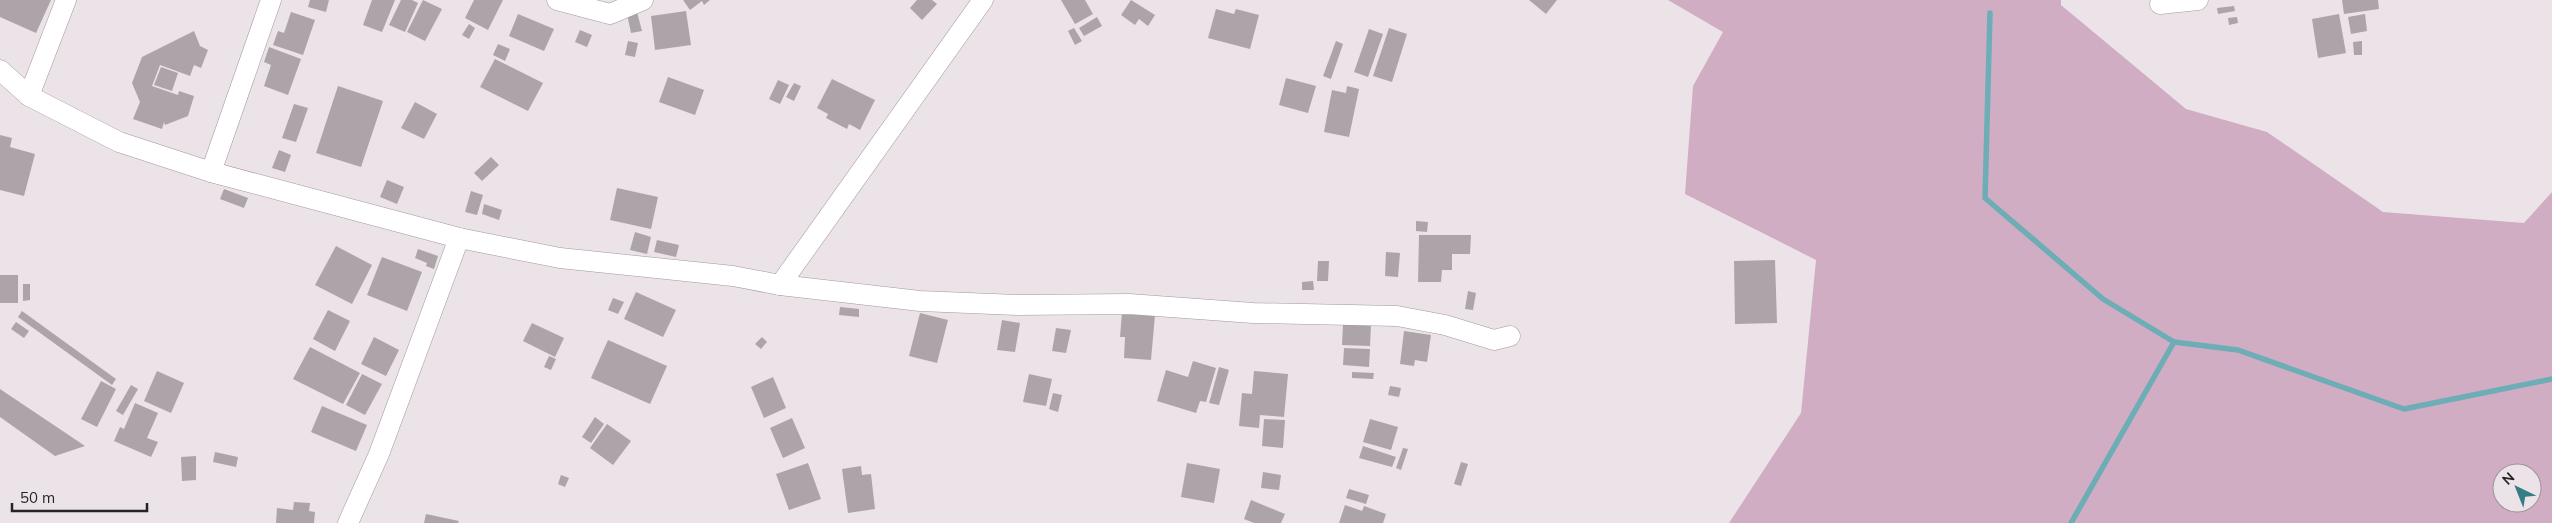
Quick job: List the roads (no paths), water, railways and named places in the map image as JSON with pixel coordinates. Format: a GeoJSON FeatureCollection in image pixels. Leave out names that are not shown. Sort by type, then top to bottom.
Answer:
{"type":"FeatureCollection","features":[{"type":"Feature","properties":{"kind":"street"},"geometry":{"type":"LineString","coordinates":[[29,96],[66,0]]}},
{"type":"Feature","properties":{"kind":"street"},"geometry":{"type":"LineString","coordinates":[[211,172],[272,0]]}},
{"type":"Feature","properties":{"kind":"street"},"geometry":{"type":"LineString","coordinates":[[557,0],[610,14],[643,0]]}},
{"type":"Feature","properties":{"kind":"street"},"geometry":{"type":"LineString","coordinates":[[780,285],[983,0]]}},
{"type":"Feature","properties":{"kind":"street"},"geometry":{"type":"LineString","coordinates":[[2160,4],[2198,0]]}},
{"type":"Feature","properties":{"kind":"street"},"geometry":{"type":"LineString","coordinates":[[0,70],[29,96],[119,142],[211,172],[459,238],[560,258],[732,276],[780,285],[920,301],[1017,305],[1129,304],[1253,313],[1397,316],[1445,324],[1494,340],[1510,336]]}},
{"type":"Feature","properties":{"kind":"street"},"geometry":{"type":"LineString","coordinates":[[348,523],[379,454],[459,238]]}},
{"type":"Feature","properties":{"kind":"waterway"},"geometry":{"type":"LineString","coordinates":[[1990,13],[1985,198],[2103,299],[2174,342],[2238,350],[2404,409],[2552,379]]}},
{"type":"Feature","properties":{"kind":"waterway"},"geometry":{"type":"LineString","coordinates":[[2071,523],[2174,342]]}}]}
